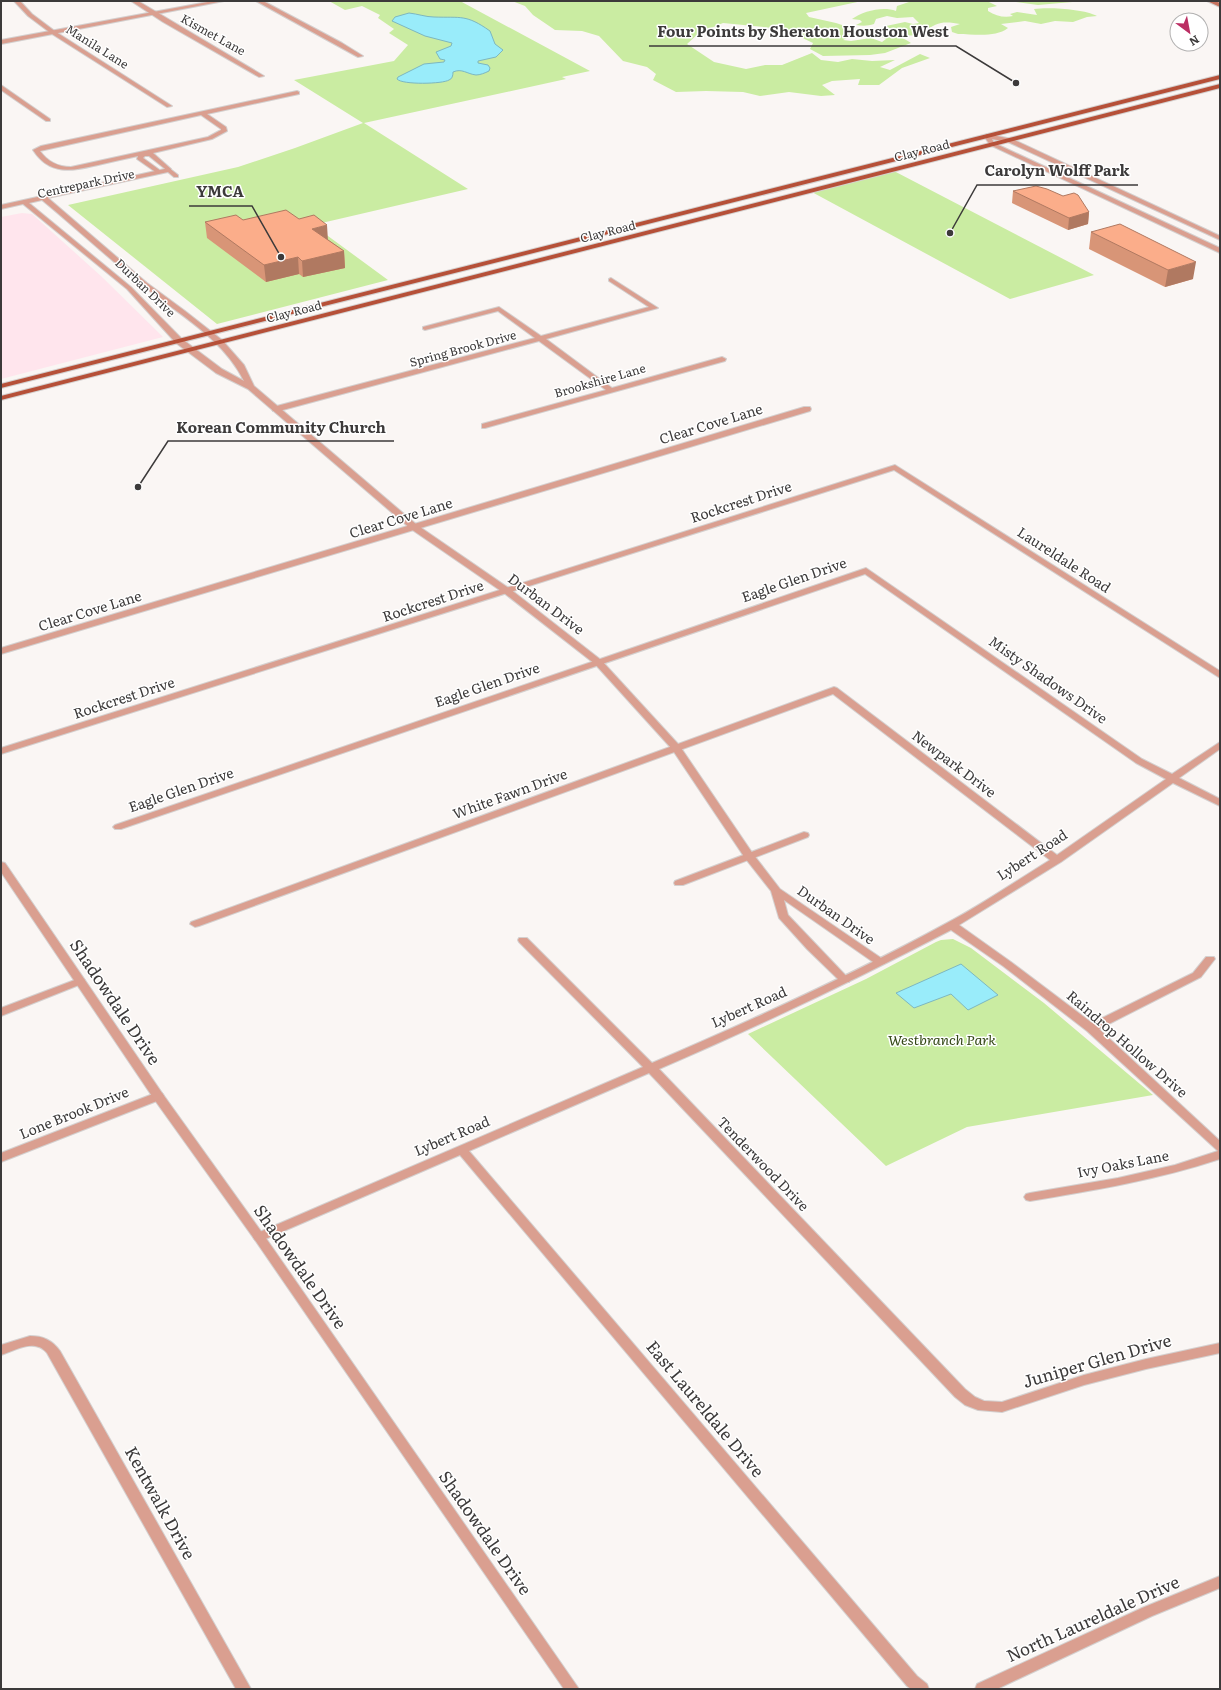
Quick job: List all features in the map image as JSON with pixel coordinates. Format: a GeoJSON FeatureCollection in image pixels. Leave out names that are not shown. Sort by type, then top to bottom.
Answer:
{"type":"FeatureCollection","features":[{"type":"Feature","properties":{"kind":"main road"},"geometry":{"type":"LineString","coordinates":[[1210,1],[1220,5]]}},
{"type":"Feature","properties":{"kind":"main road","name":"Clay Road"},"geometry":{"type":"LineString","coordinates":[[1,386],[1220,77]]}},
{"type":"Feature","properties":{"kind":"main road","name":"Clay Road"},"geometry":{"type":"LineString","coordinates":[[1,398],[1220,86]]}},
{"type":"Feature","properties":{"kind":"main road"},"geometry":{"type":"LineString","coordinates":[[1119,102],[1133,108]]}},
{"type":"Feature","properties":{"kind":"main road"},"geometry":{"type":"LineString","coordinates":[[785,187],[799,194]]}},
{"type":"Feature","properties":{"kind":"main road"},"geometry":{"type":"LineString","coordinates":[[667,217],[682,224]]}},
{"type":"Feature","properties":{"kind":"main road"},"geometry":{"type":"LineString","coordinates":[[530,251],[543,259]]}},
{"type":"Feature","properties":{"kind":"main road"},"geometry":{"type":"LineString","coordinates":[[374,291],[384,300]]}},
{"type":"Feature","properties":{"kind":"main road"},"geometry":{"type":"LineString","coordinates":[[27,379],[35,390]]}},
{"type":"Feature","properties":{"kind":"street","name":"Manila Lane"},"geometry":{"type":"LineString","coordinates":[[17,1],[30,15],[54,33],[169,106]]}},
{"type":"Feature","properties":{"kind":"street","name":"Kismet Lane"},"geometry":{"type":"LineString","coordinates":[[134,1],[200,42],[230,56],[261,76]]}},
{"type":"Feature","properties":{"kind":"street"},"geometry":{"type":"LineString","coordinates":[[1,42],[221,1]]}},
{"type":"Feature","properties":{"kind":"street"},"geometry":{"type":"LineString","coordinates":[[259,1],[360,56]]}},
{"type":"Feature","properties":{"kind":"street"},"geometry":{"type":"LineString","coordinates":[[1,87],[48,120]]}},
{"type":"Feature","properties":{"kind":"street"},"geometry":{"type":"LineString","coordinates":[[202,113],[224,128],[224,131],[210,138],[143,154],[63,170],[51,163],[36,150],[41,148],[202,113],[297,93]]}},
{"type":"Feature","properties":{"kind":"street"},"geometry":{"type":"LineString","coordinates":[[987,136],[1010,140],[1220,238]]}},
{"type":"Feature","properties":{"kind":"street"},"geometry":{"type":"LineString","coordinates":[[987,136],[992,144],[1220,251]]}},
{"type":"Feature","properties":{"kind":"street"},"geometry":{"type":"LineString","coordinates":[[159,172],[139,158],[143,154],[151,154],[169,170]]}},
{"type":"Feature","properties":{"kind":"street"},"geometry":{"type":"LineString","coordinates":[[147,163],[158,161]]}},
{"type":"Feature","properties":{"kind":"street","name":"Centrepark Drive"},"geometry":{"type":"LineString","coordinates":[[1,207],[169,170],[176,176],[1,214]]}},
{"type":"Feature","properties":{"kind":"street","name":"Durban Drive"},"geometry":{"type":"LineString","coordinates":[[44,198],[145,284],[183,312],[219,342],[241,367],[251,387]]}},
{"type":"Feature","properties":{"kind":"street","name":"Durban Drive"},"geometry":{"type":"LineString","coordinates":[[24,202],[124,284],[180,341],[219,371],[251,387],[414,528],[507,591],[598,662],[676,747],[749,856],[776,891],[805,908],[839,935],[880,962]]}},
{"type":"Feature","properties":{"kind":"street","name":"Spring Brook Drive"},"geometry":{"type":"LineString","coordinates":[[276,409],[655,308],[612,280]]}},
{"type":"Feature","properties":{"kind":"street"},"geometry":{"type":"LineString","coordinates":[[426,328],[499,309],[542,339],[568,361],[611,390]]}},
{"type":"Feature","properties":{"kind":"street","name":"Brookshire Lane"},"geometry":{"type":"LineString","coordinates":[[485,426],[722,360]]}},
{"type":"Feature","properties":{"kind":"street","name":"Clear Cove Lane"},"geometry":{"type":"LineString","coordinates":[[1,651],[808,409]]}},
{"type":"Feature","properties":{"kind":"street","name":"Rockcrest Drive"},"geometry":{"type":"LineString","coordinates":[[1,751],[895,467]]}},
{"type":"Feature","properties":{"kind":"street","name":"Laureldale Road"},"geometry":{"type":"LineString","coordinates":[[895,467],[1220,675]]}},
{"type":"Feature","properties":{"kind":"street","name":"Eagle Glen Drive"},"geometry":{"type":"LineString","coordinates":[[118,827],[866,571]]}},
{"type":"Feature","properties":{"kind":"street","name":"Misty Shadows Drive"},"geometry":{"type":"LineString","coordinates":[[866,571],[1139,760],[1220,803]]}},
{"type":"Feature","properties":{"kind":"street","name":"White Fawn Drive"},"geometry":{"type":"LineString","coordinates":[[195,924],[834,690]]}},
{"type":"Feature","properties":{"kind":"street","name":"Newpark Drive"},"geometry":{"type":"LineString","coordinates":[[834,690],[1057,860]]}},
{"type":"Feature","properties":{"kind":"street","name":"Lybert Road"},"geometry":{"type":"LineString","coordinates":[[259,1237],[748,1026],[845,980],[952,925],[1057,860],[1220,745]]}},
{"type":"Feature","properties":{"kind":"street"},"geometry":{"type":"LineString","coordinates":[[679,883],[804,835]]}},
{"type":"Feature","properties":{"kind":"street","name":"Shadowdale Drive"},"geometry":{"type":"LineString","coordinates":[[1,865],[158,1096],[259,1237],[572,1689]]}},
{"type":"Feature","properties":{"kind":"street","name":"Durban Drive"},"geometry":{"type":"LineString","coordinates":[[776,891],[783,916],[811,947],[845,980]]}},
{"type":"Feature","properties":{"kind":"street","name":"Raindrop Hollow Drive"},"geometry":{"type":"LineString","coordinates":[[952,925],[1007,964],[1091,1028],[1220,1148]]}},
{"type":"Feature","properties":{"kind":"street","name":"Tenderwood Drive"},"geometry":{"type":"LineString","coordinates":[[523,940],[650,1068],[960,1394],[970,1401],[983,1406]]}},
{"type":"Feature","properties":{"kind":"street"},"geometry":{"type":"LineString","coordinates":[[1091,1028],[1197,976],[1210,959]]}},
{"type":"Feature","properties":{"kind":"street"},"geometry":{"type":"LineString","coordinates":[[1,1012],[80,981]]}},
{"type":"Feature","properties":{"kind":"street","name":"Lone Brook Drive"},"geometry":{"type":"LineString","coordinates":[[1,1158],[158,1096]]}},
{"type":"Feature","properties":{"kind":"street","name":"East Laureldale Drive"},"geometry":{"type":"LineString","coordinates":[[462,1150],[912,1681],[922,1689]]}},
{"type":"Feature","properties":{"kind":"street","name":"Ivy Oaks Lane"},"geometry":{"type":"LineString","coordinates":[[1030,1197],[1118,1182],[1176,1169],[1220,1155]]}},
{"type":"Feature","properties":{"kind":"street","name":"Kentwalk Drive"},"geometry":{"type":"LineString","coordinates":[[1,1350],[26,1341],[37,1341],[47,1344],[55,1355],[244,1689]]}},
{"type":"Feature","properties":{"kind":"street","name":"Juniper Glen Drive"},"geometry":{"type":"LineString","coordinates":[[983,1406],[1002,1407],[1084,1380],[1146,1364],[1220,1348]]}},
{"type":"Feature","properties":{"kind":"street","name":"North Laureldale Drive"},"geometry":{"type":"LineString","coordinates":[[982,1689],[1147,1612],[1220,1582]]}},
{"type":"Feature","properties":{"kind":"shaded area"},"geometry":{"type":"Polygon","coordinates":[[[22,213],[32,214],[102,277],[163,337],[1,379],[1,217],[22,213]]]}},
{"type":"Feature","properties":{"kind":"green space"},"geometry":{"type":"Polygon","coordinates":[[[329,1],[460,1],[590,71],[562,77],[566,79],[364,123],[468,189],[313,225],[388,280],[217,324],[68,205],[238,167],[363,123],[294,80],[394,61],[408,45],[389,33],[394,29],[378,18],[380,15],[362,6],[345,10],[329,1]]]}},
{"type":"Feature","properties":{"kind":"green space"},"geometry":{"type":"Polygon","coordinates":[[[512,1],[862,1],[806,13],[809,17],[836,23],[860,31],[843,40],[851,41],[871,38],[882,42],[886,39],[878,35],[888,34],[899,36],[911,43],[885,53],[870,55],[823,56],[810,49],[813,43],[792,33],[773,28],[723,23],[699,33],[687,44],[714,62],[746,69],[765,65],[782,65],[812,53],[821,60],[838,62],[852,59],[872,61],[895,60],[880,67],[890,70],[920,54],[930,58],[902,68],[879,85],[858,85],[860,79],[832,81],[822,85],[835,95],[821,96],[789,92],[760,96],[743,92],[676,92],[653,80],[656,74],[647,67],[623,61],[599,36],[582,31],[555,30],[533,15],[525,6],[512,1]]]}},
{"type":"Feature","properties":{"kind":"green space"},"geometry":{"type":"Polygon","coordinates":[[[912,1],[989,2],[997,6],[988,8],[988,11],[1003,17],[1013,16],[1010,14],[1017,12],[1037,15],[1034,9],[1048,8],[1075,10],[1097,16],[1087,17],[1073,22],[1055,21],[1041,24],[1025,21],[1001,24],[1008,28],[997,33],[984,35],[958,34],[952,32],[951,27],[960,24],[953,23],[941,23],[935,25],[917,35],[898,33],[886,26],[905,22],[913,24],[919,23],[913,17],[897,18],[887,16],[876,19],[874,24],[865,26],[856,25],[862,22],[860,20],[852,19],[873,10],[885,9],[896,11],[897,6],[912,1]]]}},
{"type":"Feature","properties":{"kind":"green space"},"geometry":{"type":"Polygon","coordinates":[[[1008,1],[1084,1],[1038,5],[1008,1]]]}},
{"type":"Feature","properties":{"kind":"green space"},"geometry":{"type":"Polygon","coordinates":[[[892,170],[1094,275],[1010,299],[810,191],[892,170]]]}},
{"type":"Feature","properties":{"kind":"green space","name":"Westbranch Park"},"geometry":{"type":"Polygon","coordinates":[[[953,939],[971,948],[1044,1003],[1153,1095],[967,1127],[886,1166],[748,1034],[866,979],[936,942],[953,939]]]}},
{"type":"Feature","properties":{"kind":"water"},"geometry":{"type":"Polygon","coordinates":[[[409,13],[431,17],[457,17],[469,19],[490,31],[495,44],[503,50],[496,57],[478,61],[478,63],[488,65],[490,68],[489,71],[481,74],[476,75],[456,71],[453,72],[453,76],[450,80],[445,81],[423,83],[400,81],[397,79],[398,77],[424,64],[444,62],[445,60],[440,59],[436,52],[451,46],[452,43],[425,36],[392,21],[395,17],[409,13]]]}},
{"type":"Feature","properties":{"kind":"water"},"geometry":{"type":"Polygon","coordinates":[[[961,964],[998,995],[968,1010],[951,994],[914,1008],[896,993],[961,964]]]}},
{"type":"Feature","properties":{"kind":"building"},"geometry":{"type":"Polygon","coordinates":[[[1036,186],[1063,196],[1074,193],[1078,195],[1089,212],[1069,218],[1013,191],[1036,186]]]}},
{"type":"Feature","properties":{"kind":"building"},"geometry":{"type":"Polygon","coordinates":[[[286,210],[299,219],[314,215],[327,225],[312,229],[344,251],[302,261],[298,257],[264,265],[205,222],[236,215],[243,220],[286,210]]]}},
{"type":"Feature","properties":{"kind":"building"},"geometry":{"type":"Polygon","coordinates":[[[1120,224],[1196,262],[1168,270],[1091,232],[1120,224]]]}},
{"type":"Feature","properties":{"kind":"place","name":"Four Points by Sheraton Houston West"},"geometry":{"type":"Point","coordinates":[1016,83]}},
{"type":"Feature","properties":{"kind":"place","name":"Carolyn Wolff Park"},"geometry":{"type":"Point","coordinates":[950,233]}},
{"type":"Feature","properties":{"kind":"place","name":"YMCA"},"geometry":{"type":"Point","coordinates":[281,257]}},
{"type":"Feature","properties":{"kind":"place","name":"Korean Community Church"},"geometry":{"type":"Point","coordinates":[138,487]}}]}
